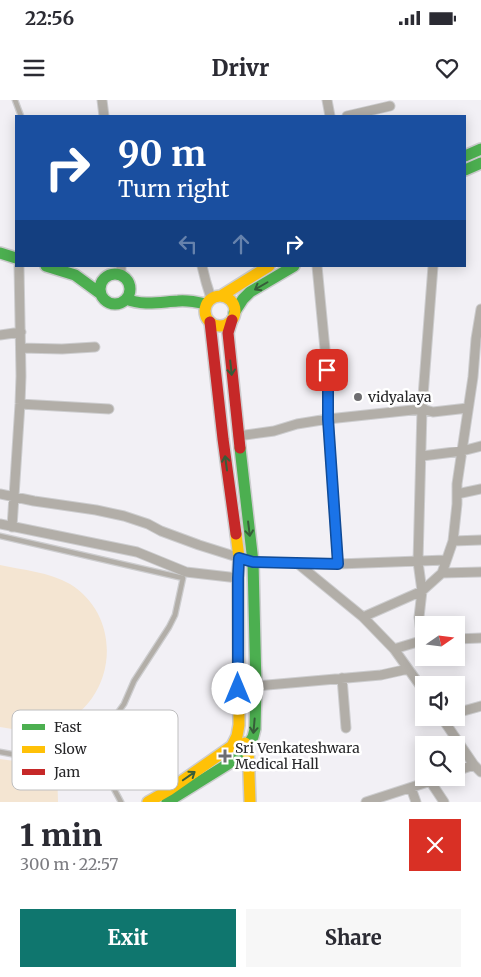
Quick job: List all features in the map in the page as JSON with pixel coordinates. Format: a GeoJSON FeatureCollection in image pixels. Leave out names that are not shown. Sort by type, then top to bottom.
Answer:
{"type":"FeatureCollection","features":[{"type":"Feature","properties":{"kind":"main road"},"geometry":{"type":"LineString","coordinates":[[466,156],[481,149]]}},
{"type":"Feature","properties":{"kind":"main road"},"geometry":{"type":"LineString","coordinates":[[466,170],[481,163]]}},
{"type":"Feature","properties":{"kind":"main road"},"geometry":{"type":"LineString","coordinates":[[0,253],[15,258]]}},
{"type":"Feature","properties":{"kind":"main road"},"geometry":{"type":"LineString","coordinates":[[50,267],[71,272],[118,272],[128,281],[130,291],[126,299],[112,304],[71,272]]}},
{"type":"Feature","properties":{"kind":"main road"},"geometry":{"type":"LineString","coordinates":[[178,784],[232,746],[239,725],[239,558],[210,322],[205,314],[213,299],[267,267]]}},
{"type":"Feature","properties":{"kind":"main road"},"geometry":{"type":"LineString","coordinates":[[210,322],[214,325],[224,325],[250,292],[292,267]]}},
{"type":"Feature","properties":{"kind":"main road"},"geometry":{"type":"LineString","coordinates":[[101,294],[100,286],[104,278],[118,272]]}},
{"type":"Feature","properties":{"kind":"main road"},"geometry":{"type":"LineString","coordinates":[[126,299],[144,304],[189,300],[230,300],[234,308],[228,333],[253,562],[256,686],[255,729],[253,738],[248,746],[236,759],[167,802]]}},
{"type":"Feature","properties":{"kind":"main road"},"geometry":{"type":"LineString","coordinates":[[237,735],[248,746],[250,802]]}},
{"type":"Feature","properties":{"kind":"main road"},"geometry":{"type":"LineString","coordinates":[[148,802],[169,790]]}},
{"type":"Feature","properties":{"kind":"street"},"geometry":{"type":"LineString","coordinates":[[102,100],[104,115]]}},
{"type":"Feature","properties":{"kind":"street"},"geometry":{"type":"LineString","coordinates":[[327,100],[330,115]]}},
{"type":"Feature","properties":{"kind":"street"},"geometry":{"type":"LineString","coordinates":[[351,115],[390,106]]}},
{"type":"Feature","properties":{"kind":"street"},"geometry":{"type":"LineString","coordinates":[[12,526],[20,404],[19,267]]}},
{"type":"Feature","properties":{"kind":"street"},"geometry":{"type":"LineString","coordinates":[[202,267],[213,299]]}},
{"type":"Feature","properties":{"kind":"street"},"geometry":{"type":"LineString","coordinates":[[317,267],[328,380],[328,419],[338,564]]}},
{"type":"Feature","properties":{"kind":"street"},"geometry":{"type":"LineString","coordinates":[[419,616],[422,591],[418,562],[422,410],[433,267]]}},
{"type":"Feature","properties":{"kind":"street"},"geometry":{"type":"LineString","coordinates":[[363,617],[422,591],[442,572],[453,541],[458,504],[457,484],[478,355],[476,339],[481,309]]}},
{"type":"Feature","properties":{"kind":"street"},"geometry":{"type":"LineString","coordinates":[[0,335],[20,332]]}},
{"type":"Feature","properties":{"kind":"street"},"geometry":{"type":"LineString","coordinates":[[21,348],[62,349],[95,347]]}},
{"type":"Feature","properties":{"kind":"street"},"geometry":{"type":"LineString","coordinates":[[20,404],[109,410]]}},
{"type":"Feature","properties":{"kind":"street"},"geometry":{"type":"LineString","coordinates":[[238,436],[274,431],[297,424],[328,419],[422,410],[433,412],[468,408]]}},
{"type":"Feature","properties":{"kind":"street"},"geometry":{"type":"LineString","coordinates":[[422,456],[462,451],[481,446]]}},
{"type":"Feature","properties":{"kind":"street"},"geometry":{"type":"LineString","coordinates":[[457,494],[481,490]]}},
{"type":"Feature","properties":{"kind":"street"},"geometry":{"type":"LineString","coordinates":[[0,494],[124,516],[148,524],[181,539],[253,562],[338,564],[446,560]]}},
{"type":"Feature","properties":{"kind":"street"},"geometry":{"type":"LineString","coordinates":[[0,524],[114,546],[137,552],[186,572],[238,578]]}},
{"type":"Feature","properties":{"kind":"street"},"geometry":{"type":"LineString","coordinates":[[453,541],[481,540]]}},
{"type":"Feature","properties":{"kind":"street"},"geometry":{"type":"LineString","coordinates":[[297,563],[363,617],[394,649],[415,679]]}},
{"type":"Feature","properties":{"kind":"street"},"geometry":{"type":"LineString","coordinates":[[442,572],[481,572]]}},
{"type":"Feature","properties":{"kind":"street"},"geometry":{"type":"LineString","coordinates":[[465,639],[481,638]]}},
{"type":"Feature","properties":{"kind":"street"},"geometry":{"type":"LineString","coordinates":[[394,649],[415,642]]}},
{"type":"Feature","properties":{"kind":"street"},"geometry":{"type":"LineString","coordinates":[[256,686],[381,675],[408,669]]}},
{"type":"Feature","properties":{"kind":"street"},"geometry":{"type":"LineString","coordinates":[[342,678],[346,728]]}},
{"type":"Feature","properties":{"kind":"street"},"geometry":{"type":"LineString","coordinates":[[465,710],[481,706]]}},
{"type":"Feature","properties":{"kind":"street"},"geometry":{"type":"LineString","coordinates":[[448,726],[478,768],[465,770]]}},
{"type":"Feature","properties":{"kind":"street"},"geometry":{"type":"LineString","coordinates":[[366,802],[416,786]]}},
{"type":"Feature","properties":{"kind":"street"},"geometry":{"type":"LineString","coordinates":[[433,786],[444,802]]}},
{"type":"Feature","properties":{"kind":"street"},"geometry":{"type":"LineString","coordinates":[[411,788],[416,802]]}},
{"type":"Feature","properties":{"kind":"lane"},"geometry":{"type":"LineString","coordinates":[[15,100],[21,115]]}},
{"type":"Feature","properties":{"kind":"lane"},"geometry":{"type":"LineString","coordinates":[[0,536],[183,578],[175,615],[134,681],[120,710]]}},
{"type":"Feature","properties":{"kind":"lane"},"geometry":{"type":"LineString","coordinates":[[115,790],[121,802]]}},
{"type":"Feature","properties":{"kind":"shaded area"},"geometry":{"type":"Polygon","coordinates":[[[0,565],[45,574],[62,580],[70,584],[88,600],[100,619],[106,641],[106,663],[100,684],[88,703],[80,710],[12,710],[12,729],[0,727],[0,565]]]}},
{"type":"Feature","properties":{"kind":"shaded area"},"geometry":{"type":"Polygon","coordinates":[[[0,759],[12,761],[12,790],[58,790],[58,802],[0,802],[0,759]]]}},
{"type":"Feature","properties":{"kind":"traffic: fast"},"geometry":{"type":"LineString","coordinates":[[466,156],[481,149]]}},
{"type":"Feature","properties":{"kind":"traffic: fast"},"geometry":{"type":"LineString","coordinates":[[466,170],[481,163]]}},
{"type":"Feature","properties":{"kind":"traffic: fast"},"geometry":{"type":"LineString","coordinates":[[0,253],[15,258]]}},
{"type":"Feature","properties":{"kind":"traffic: fast"},"geometry":{"type":"LineString","coordinates":[[49,267],[75,275],[101,294]]}},
{"type":"Feature","properties":{"kind":"traffic: fast"},"geometry":{"type":"LineString","coordinates":[[234,313],[250,292],[292,267]]}},
{"type":"Feature","properties":{"kind":"traffic: fast"},"geometry":{"type":"LineString","coordinates":[[115,274],[121,275],[129,283],[130,289],[129,295],[121,303],[115,304],[109,303],[101,295],[100,289],[101,283],[109,275],[115,274]]}},
{"type":"Feature","properties":{"kind":"traffic: fast"},"geometry":{"type":"LineString","coordinates":[[126,299],[145,303],[185,301],[206,304]]}},
{"type":"Feature","properties":{"kind":"traffic: fast"},"geometry":{"type":"LineString","coordinates":[[167,802],[236,759],[242,754],[253,737],[255,729],[256,686],[253,562],[240,448]]}},
{"type":"Feature","properties":{"kind":"traffic: slow"},"geometry":{"type":"LineString","coordinates":[[221,296],[267,267]]}},
{"type":"Feature","properties":{"kind":"traffic: slow"},"geometry":{"type":"LineString","coordinates":[[220,296],[231,300],[235,311],[231,322],[220,326],[209,322],[205,311],[209,300],[220,296]]}},
{"type":"Feature","properties":{"kind":"traffic: slow"},"geometry":{"type":"LineString","coordinates":[[178,784],[232,746],[237,736],[239,725],[239,558],[236,534]]}},
{"type":"Feature","properties":{"kind":"traffic: slow"},"geometry":{"type":"LineString","coordinates":[[245,743],[248,746],[250,802]]}},
{"type":"Feature","properties":{"kind":"traffic: slow"},"geometry":{"type":"LineString","coordinates":[[148,802],[169,790]]}},
{"type":"Feature","properties":{"kind":"traffic: jam"},"geometry":{"type":"LineString","coordinates":[[232,320],[228,333],[240,448]]}},
{"type":"Feature","properties":{"kind":"traffic: jam"},"geometry":{"type":"LineString","coordinates":[[210,322],[236,534]]}},
{"type":"Feature","properties":{"kind":"place","name":"vidyalaya"},"geometry":{"type":"Point","coordinates":[358,397]}},
{"type":"Feature","properties":{"kind":"place","name":"Sri Venkateshwara Medical Hall"},"geometry":{"type":"Point","coordinates":[225,756]}},
{"type":"Feature","properties":{"kind":"route"},"geometry":{"type":"LineString","coordinates":[[238,689],[239,558],[253,562],[338,564],[328,419],[327,370]]}}]}
